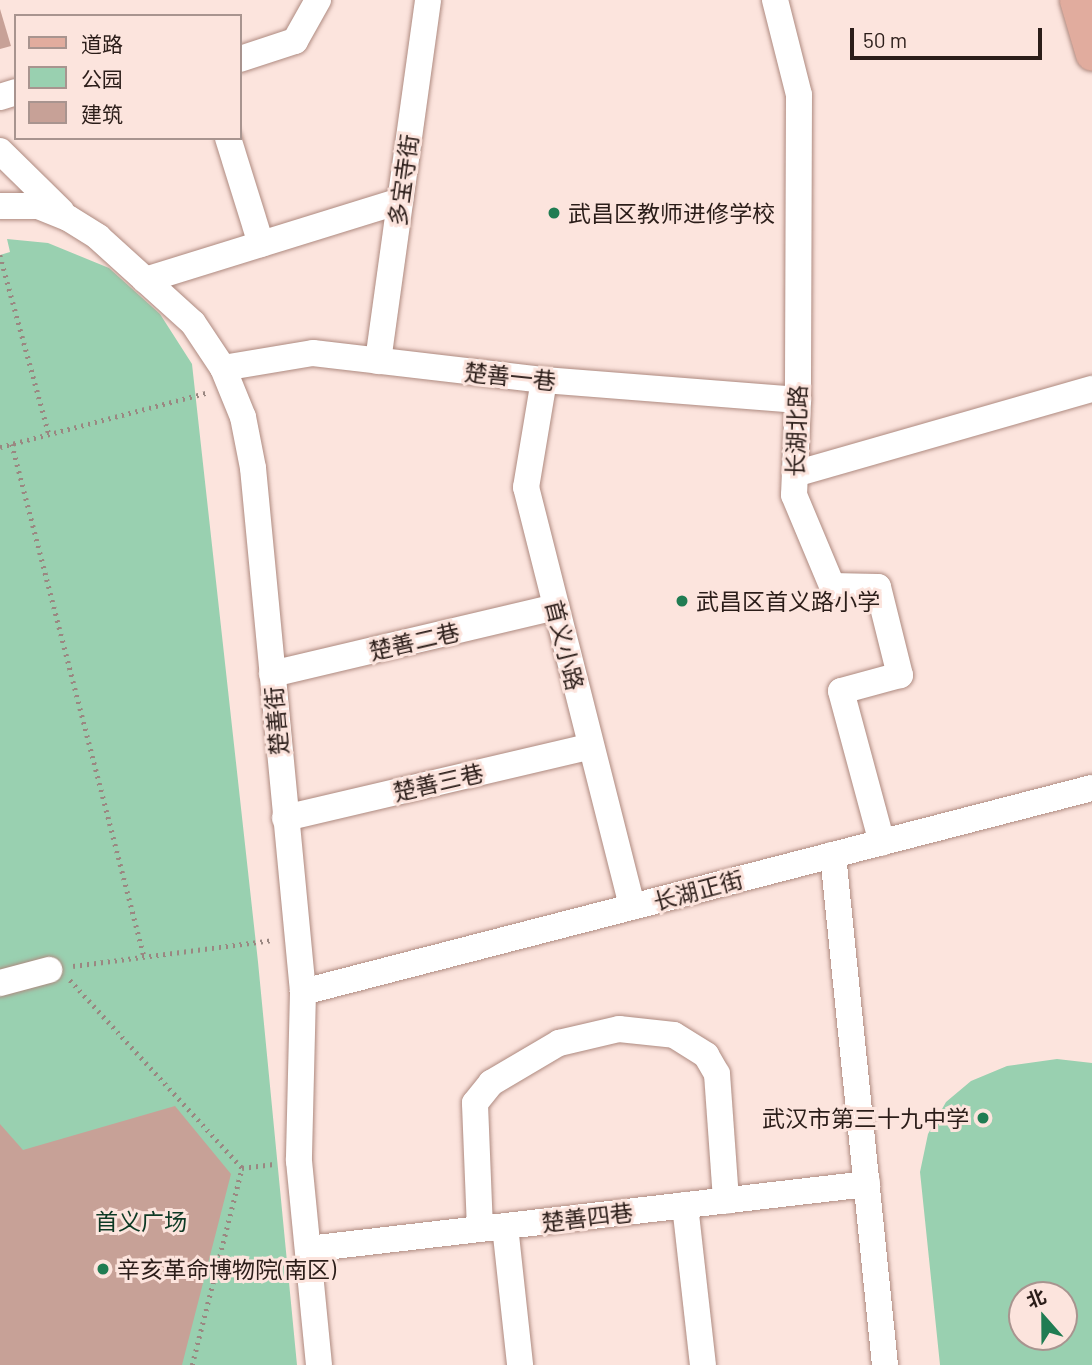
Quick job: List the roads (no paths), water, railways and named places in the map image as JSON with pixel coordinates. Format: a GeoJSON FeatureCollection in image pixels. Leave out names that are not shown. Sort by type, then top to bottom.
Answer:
{"type":"FeatureCollection","features":[{"type":"Feature","properties":{"kind":"main road"},"geometry":{"type":"LineString","coordinates":[[1076,0],[1092,54]]}},
{"type":"Feature","properties":{"kind":"street"},"geometry":{"type":"LineString","coordinates":[[242,58],[295,41],[318,0]]}},
{"type":"Feature","properties":{"kind":"street","name":"多宝寺街"},"geometry":{"type":"LineString","coordinates":[[378,361],[428,0]]}},
{"type":"Feature","properties":{"kind":"street","name":"长湖北路"},"geometry":{"type":"LineString","coordinates":[[775,0],[799,95],[798,400],[794,495],[832,586],[878,587],[900,675],[841,691],[882,843]]}},
{"type":"Feature","properties":{"kind":"street"},"geometry":{"type":"LineString","coordinates":[[229,140],[261,244]]}},
{"type":"Feature","properties":{"kind":"street"},"geometry":{"type":"LineString","coordinates":[[0,151],[68,218]]}},
{"type":"Feature","properties":{"kind":"street"},"geometry":{"type":"LineString","coordinates":[[145,280],[400,201]]}},
{"type":"Feature","properties":{"kind":"street","name":"楚善街"},"geometry":{"type":"LineString","coordinates":[[0,206],[38,206],[68,218],[98,237],[193,323],[227,377],[243,418],[253,468],[303,992],[299,1161],[319,1365]]}},
{"type":"Feature","properties":{"kind":"street","name":"楚善一巷"},"geometry":{"type":"LineString","coordinates":[[227,377],[313,354],[544,380],[798,400]]}},
{"type":"Feature","properties":{"kind":"street","name":"首义小路"},"geometry":{"type":"LineString","coordinates":[[544,380],[526,487],[632,907]]}},
{"type":"Feature","properties":{"kind":"street"},"geometry":{"type":"LineString","coordinates":[[795,474],[1092,389]]}},
{"type":"Feature","properties":{"kind":"street","name":"楚善二巷"},"geometry":{"type":"LineString","coordinates":[[272,674],[556,607]]}},
{"type":"Feature","properties":{"kind":"street","name":"楚善三巷"},"geometry":{"type":"LineString","coordinates":[[285,818],[591,746]]}},
{"type":"Feature","properties":{"kind":"street","name":"长湖正街"},"geometry":{"type":"LineString","coordinates":[[303,992],[1092,788]]}},
{"type":"Feature","properties":{"kind":"street"},"geometry":{"type":"LineString","coordinates":[[833,855],[885,1365]]}},
{"type":"Feature","properties":{"kind":"street"},"geometry":{"type":"LineString","coordinates":[[0,983],[54,969]]}},
{"type":"Feature","properties":{"kind":"street"},"geometry":{"type":"LineString","coordinates":[[520,1365],[492,1228],[475,1102],[491,1083],[559,1043],[619,1029],[674,1035],[706,1055],[717,1074],[726,1200]]}},
{"type":"Feature","properties":{"kind":"street","name":"楚善四巷"},"geometry":{"type":"LineString","coordinates":[[308,1249],[867,1184]]}},
{"type":"Feature","properties":{"kind":"street"},"geometry":{"type":"LineString","coordinates":[[685,1205],[703,1365]]}},
{"type":"Feature","properties":{"kind":"place","name":"武昌区教师进修学校"},"geometry":{"type":"Point","coordinates":[554,213]}},
{"type":"Feature","properties":{"kind":"place","name":"武昌区首义路小学"},"geometry":{"type":"Point","coordinates":[682,601]}},
{"type":"Feature","properties":{"kind":"place","name":"武汉市第三十九中学"},"geometry":{"type":"Point","coordinates":[983,1118]}},
{"type":"Feature","properties":{"kind":"place","name":"辛亥革命博物院(南区)"},"geometry":{"type":"Point","coordinates":[103,1269]}},
{"type":"Feature","properties":{"kind":"park label","name":"首义广场"},"geometry":{"type":"Point","coordinates":[141,1221]}}]}
